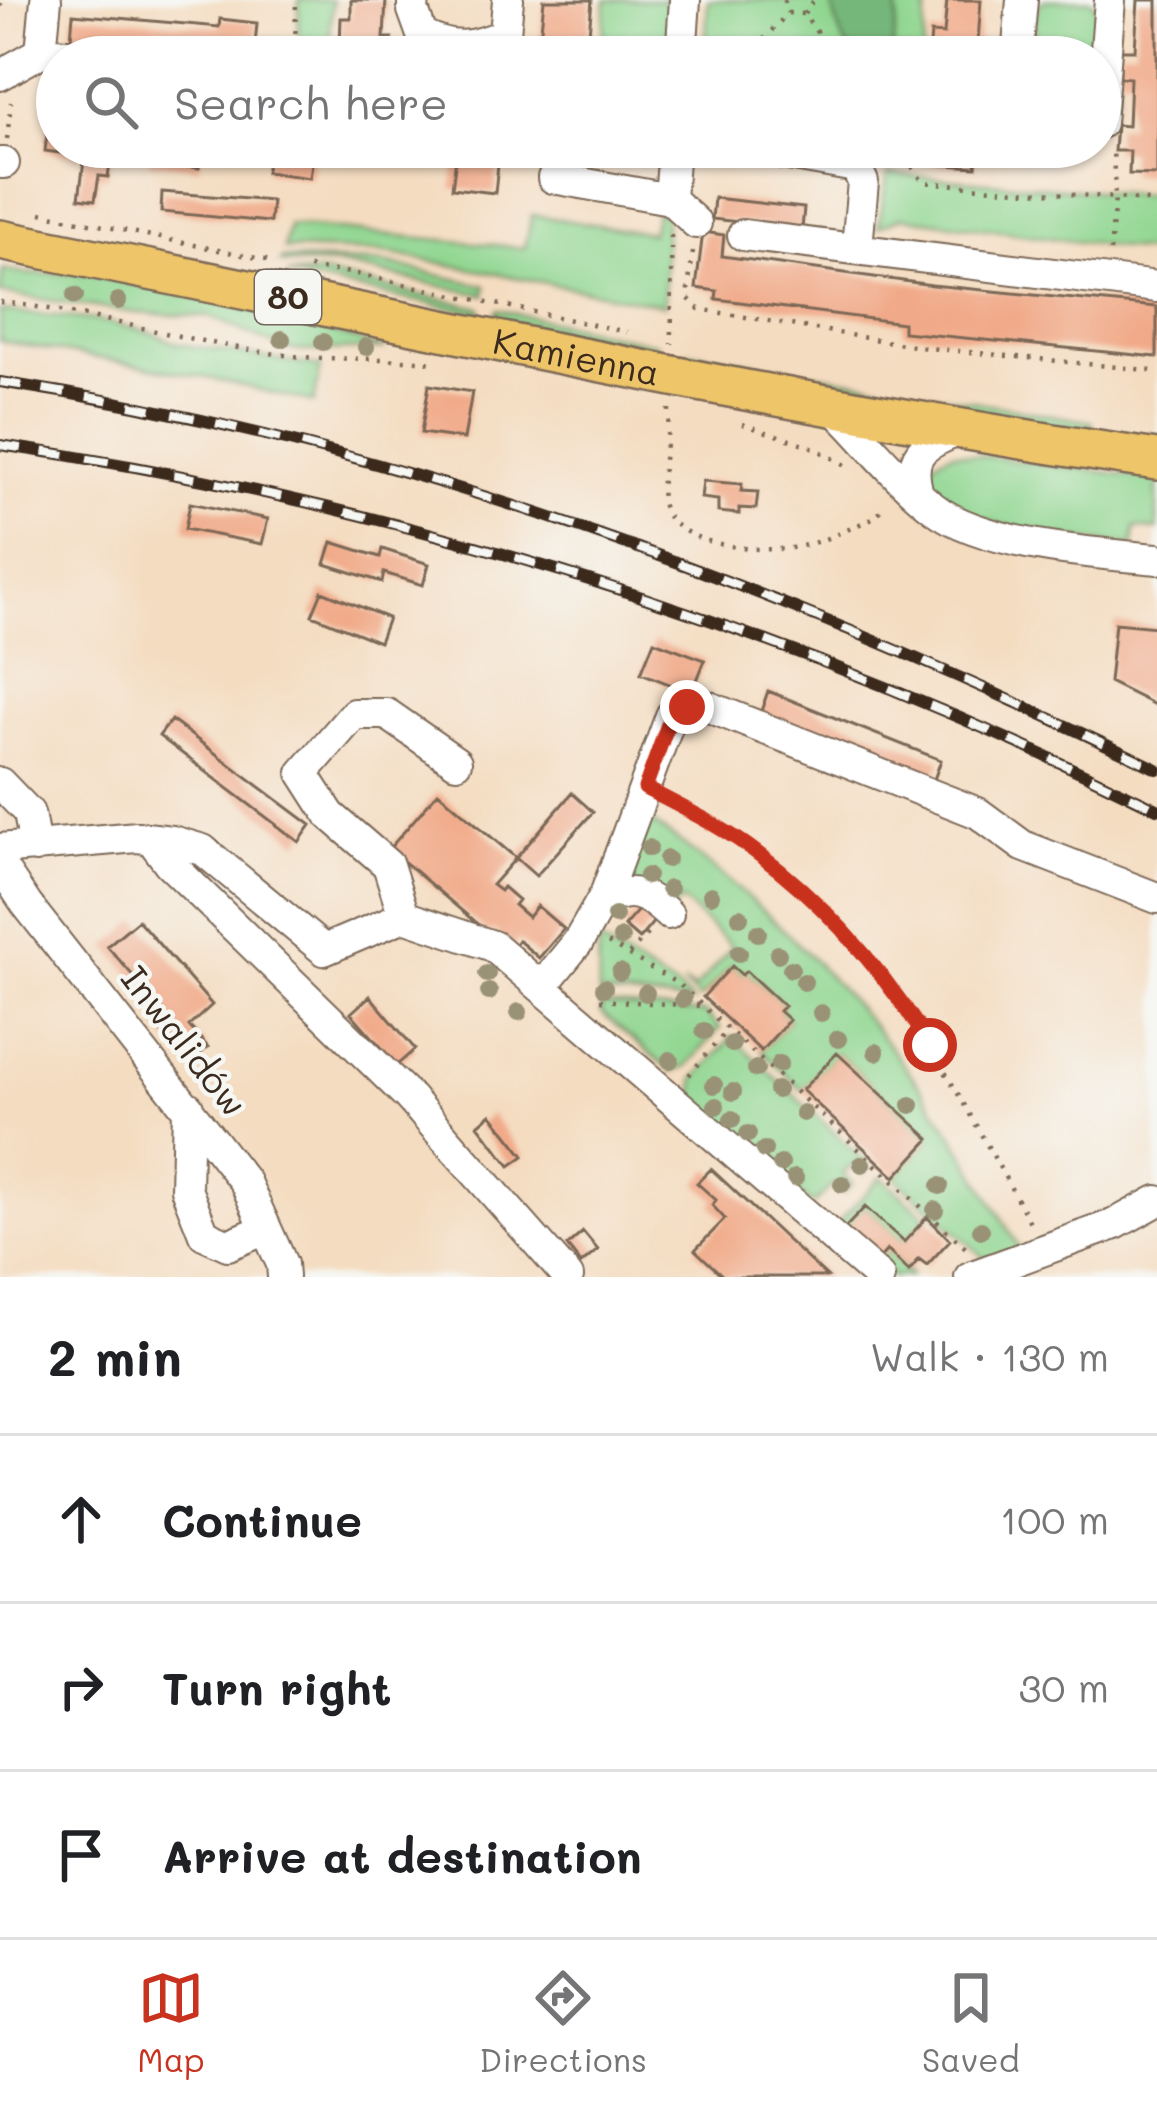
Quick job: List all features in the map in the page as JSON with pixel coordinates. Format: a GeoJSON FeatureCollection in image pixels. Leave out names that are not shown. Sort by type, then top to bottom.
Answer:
{"type":"FeatureCollection","features":[{"type":"Feature","properties":{"kind":"main road","name":"Kamienna"},"geometry":{"type":"LineString","coordinates":[[12,225],[674,394],[836,410],[1157,460]]}},
{"type":"Feature","properties":{"kind":"street"},"geometry":{"type":"LineString","coordinates":[[43,36],[46,0]]}},
{"type":"Feature","properties":{"kind":"street"},"geometry":{"type":"LineString","coordinates":[[414,0],[412,10],[425,36]]}},
{"type":"Feature","properties":{"kind":"street"},"geometry":{"type":"LineString","coordinates":[[501,36],[505,34],[508,0]]}},
{"type":"Feature","properties":{"kind":"street"},"geometry":{"type":"LineString","coordinates":[[682,36],[685,0]]}},
{"type":"Feature","properties":{"kind":"street"},"geometry":{"type":"LineString","coordinates":[[1019,36],[1022,0]]}},
{"type":"Feature","properties":{"kind":"street"},"geometry":{"type":"LineString","coordinates":[[1107,36],[1110,0]]}},
{"type":"Feature","properties":{"kind":"street"},"geometry":{"type":"LineString","coordinates":[[0,75],[36,55]]}},
{"type":"Feature","properties":{"kind":"street"},"geometry":{"type":"LineString","coordinates":[[670,199],[672,168]]}},
{"type":"Feature","properties":{"kind":"street"},"geometry":{"type":"LineString","coordinates":[[856,168],[863,182],[857,247]]}},
{"type":"Feature","properties":{"kind":"street"},"geometry":{"type":"LineString","coordinates":[[553,178],[670,199],[696,223]]}},
{"type":"Feature","properties":{"kind":"street"},"geometry":{"type":"LineString","coordinates":[[743,235],[1157,287]]}},
{"type":"Feature","properties":{"kind":"street"},"geometry":{"type":"LineString","coordinates":[[836,410],[900,496],[959,524],[1078,552],[1157,559]]}},
{"type":"Feature","properties":{"kind":"street"},"geometry":{"type":"LineString","coordinates":[[900,496],[915,457],[936,440],[958,431]]}},
{"type":"Feature","properties":{"kind":"street"},"geometry":{"type":"LineString","coordinates":[[549,992],[601,902],[671,716],[704,705],[978,813],[1023,846],[1157,898]]}},
{"type":"Feature","properties":{"kind":"street"},"geometry":{"type":"LineString","coordinates":[[404,916],[388,865],[330,815],[303,773],[354,714],[387,714],[456,762]]}},
{"type":"Feature","properties":{"kind":"street"},"geometry":{"type":"LineString","coordinates":[[0,783],[29,813],[34,847]]}},
{"type":"Feature","properties":{"kind":"street"},"geometry":{"type":"LineString","coordinates":[[151,839],[408,1096],[568,1277]]}},
{"type":"Feature","properties":{"kind":"street"},"geometry":{"type":"LineString","coordinates":[[0,849],[151,839],[202,850],[324,950],[404,916],[493,946],[879,1277]]}},
{"type":"Feature","properties":{"kind":"street","name":"Inwalidów"},"geometry":{"type":"LineString","coordinates":[[0,866],[245,1182],[282,1264],[283,1277]]}},
{"type":"Feature","properties":{"kind":"street"},"geometry":{"type":"LineString","coordinates":[[601,902],[636,891],[649,896],[661,922]]}},
{"type":"Feature","properties":{"kind":"street"},"geometry":{"type":"LineString","coordinates":[[188,1107],[186,1189],[204,1234],[228,1245],[266,1228]]}},
{"type":"Feature","properties":{"kind":"street"},"geometry":{"type":"LineString","coordinates":[[980,1273],[1115,1224],[1157,1201]]}},
{"type":"Feature","properties":{"kind":"path"},"geometry":{"type":"LineString","coordinates":[[295,36],[296,0]]}},
{"type":"Feature","properties":{"kind":"path"},"geometry":{"type":"LineString","coordinates":[[784,0],[788,13]]}},
{"type":"Feature","properties":{"kind":"path"},"geometry":{"type":"LineString","coordinates":[[804,14],[814,0]]}},
{"type":"Feature","properties":{"kind":"path"},"geometry":{"type":"LineString","coordinates":[[788,13],[804,14]]}},
{"type":"Feature","properties":{"kind":"path"},"geometry":{"type":"LineString","coordinates":[[767,36],[788,13]]}},
{"type":"Feature","properties":{"kind":"path"},"geometry":{"type":"LineString","coordinates":[[804,14],[820,36]]}},
{"type":"Feature","properties":{"kind":"path"},"geometry":{"type":"LineString","coordinates":[[913,168],[923,182],[1157,202]]}},
{"type":"Feature","properties":{"kind":"path"},"geometry":{"type":"LineString","coordinates":[[1108,281],[1114,168]]}},
{"type":"Feature","properties":{"kind":"path"},"geometry":{"type":"LineString","coordinates":[[670,199],[674,394],[669,403],[662,501],[670,521],[687,535],[738,548],[791,548],[878,516],[900,496]]}},
{"type":"Feature","properties":{"kind":"path"},"geometry":{"type":"LineString","coordinates":[[696,223],[687,297],[699,309],[919,346],[1157,371]]}},
{"type":"Feature","properties":{"kind":"path"},"geometry":{"type":"LineString","coordinates":[[12,225],[274,260],[280,267]]}},
{"type":"Feature","properties":{"kind":"path"},"geometry":{"type":"LineString","coordinates":[[299,268],[352,273],[627,332]]}},
{"type":"Feature","properties":{"kind":"path"},"geometry":{"type":"LineString","coordinates":[[0,302],[55,308],[295,356],[400,358],[443,365]]}},
{"type":"Feature","properties":{"kind":"path"},"geometry":{"type":"LineString","coordinates":[[742,424],[810,446],[858,472]]}},
{"type":"Feature","properties":{"kind":"path"},"geometry":{"type":"LineString","coordinates":[[645,788],[755,850],[794,882],[876,965],[930,1045],[1046,1250]]}},
{"type":"Feature","properties":{"kind":"path"},"geometry":{"type":"LineString","coordinates":[[628,955],[661,922]]}},
{"type":"Feature","properties":{"kind":"path"},"geometry":{"type":"LineString","coordinates":[[585,930],[680,981],[980,1273]]}},
{"type":"Feature","properties":{"kind":"path"},"geometry":{"type":"LineString","coordinates":[[549,992],[702,1006]]}},
{"type":"Feature","properties":{"kind":"path"},"geometry":{"type":"LineString","coordinates":[[671,1096],[728,1029]]}},
{"type":"Feature","properties":{"kind":"green space"},"geometry":{"type":"Polygon","coordinates":[[[299,0],[332,0],[330,36],[298,36],[299,0]]]}},
{"type":"Feature","properties":{"kind":"green space"},"geometry":{"type":"Polygon","coordinates":[[[606,0],[670,0],[667,36],[603,36],[606,0]]]}},
{"type":"Feature","properties":{"kind":"green space"},"geometry":{"type":"Polygon","coordinates":[[[708,0],[927,0],[924,36],[706,36],[708,0]]]}},
{"type":"Feature","properties":{"kind":"green space"},"geometry":{"type":"Polygon","coordinates":[[[835,0],[895,0],[894,36],[842,36],[832,6],[835,0]]]}},
{"type":"Feature","properties":{"kind":"green space"},"geometry":{"type":"Polygon","coordinates":[[[1043,0],[1091,0],[1098,7],[1096,36],[1035,36],[1036,11],[1043,0]]]}},
{"type":"Feature","properties":{"kind":"green space"},"geometry":{"type":"Polygon","coordinates":[[[888,174],[1157,196],[1157,253],[902,217],[878,227],[888,174]]]}},
{"type":"Feature","properties":{"kind":"green space"},"geometry":{"type":"Polygon","coordinates":[[[656,211],[665,212],[664,305],[381,252],[284,249],[289,225],[525,248],[532,215],[651,233],[656,211]]]}},
{"type":"Feature","properties":{"kind":"green space"},"geometry":{"type":"Polygon","coordinates":[[[282,259],[383,263],[486,286],[485,295],[341,265],[281,263],[282,259]]]}},
{"type":"Feature","properties":{"kind":"green space"},"geometry":{"type":"Polygon","coordinates":[[[3,270],[84,273],[280,316],[385,349],[299,351],[211,317],[136,313],[0,293],[3,270]]]}},
{"type":"Feature","properties":{"kind":"green space"},"geometry":{"type":"Polygon","coordinates":[[[319,273],[481,308],[481,314],[287,275],[319,273]]]}},
{"type":"Feature","properties":{"kind":"green space"},"geometry":{"type":"Polygon","coordinates":[[[498,310],[657,344],[655,353],[500,320],[495,316],[498,310]]]}},
{"type":"Feature","properties":{"kind":"green space"},"geometry":{"type":"Polygon","coordinates":[[[0,311],[97,320],[179,344],[321,367],[314,403],[200,376],[0,341],[0,311]]]}},
{"type":"Feature","properties":{"kind":"green space"},"geometry":{"type":"Polygon","coordinates":[[[688,352],[1092,422],[1093,431],[686,361],[688,352]]]}},
{"type":"Feature","properties":{"kind":"green space"},"geometry":{"type":"Polygon","coordinates":[[[953,452],[1157,479],[1157,530],[1135,528],[1133,546],[1050,535],[986,520],[939,493],[928,473],[934,461],[953,452]]]}},
{"type":"Feature","properties":{"kind":"green space"},"geometry":{"type":"Polygon","coordinates":[[[641,815],[729,881],[849,998],[919,1085],[1020,1250],[988,1261],[895,1177],[930,1139],[837,1053],[802,1090],[761,1051],[789,1020],[779,1011],[783,1005],[747,972],[742,975],[731,966],[700,999],[683,984],[695,989],[732,947],[682,901],[674,908],[614,884],[641,815]]]}},
{"type":"Feature","properties":{"kind":"green space"},"geometry":{"type":"Polygon","coordinates":[[[598,941],[679,990],[692,1002],[599,994],[598,941]]]}},
{"type":"Feature","properties":{"kind":"green space"},"geometry":{"type":"Polygon","coordinates":[[[601,1005],[705,1013],[720,1028],[686,1067],[672,1072],[601,1013],[601,1005]]]}},
{"type":"Feature","properties":{"kind":"green space"},"geometry":{"type":"Polygon","coordinates":[[[732,1037],[870,1166],[863,1173],[853,1164],[843,1174],[852,1184],[843,1193],[833,1184],[810,1203],[694,1097],[695,1079],[732,1037]]]}},
{"type":"Feature","properties":{"kind":"green space"},"geometry":{"type":"Polygon","coordinates":[[[881,1177],[927,1217],[904,1242],[865,1207],[845,1229],[877,1259],[887,1250],[911,1275],[893,1277],[838,1223],[881,1177]]]}},
{"type":"Feature","properties":{"kind":"building"},"geometry":{"type":"Polygon","coordinates":[[[351,0],[386,0],[384,36],[340,36],[341,18],[351,18],[351,0]]]}},
{"type":"Feature","properties":{"kind":"building"},"geometry":{"type":"Polygon","coordinates":[[[544,0],[592,0],[589,36],[540,36],[544,0]]]}},
{"type":"Feature","properties":{"kind":"building"},"geometry":{"type":"Polygon","coordinates":[[[947,0],[981,0],[978,36],[931,36],[944,34],[947,0]]]}},
{"type":"Feature","properties":{"kind":"building"},"geometry":{"type":"Polygon","coordinates":[[[1138,0],[1157,0],[1157,175],[1129,174],[1130,151],[1121,151],[1121,125],[1128,126],[1130,78],[1121,77],[1121,50],[1135,50],[1138,0]]]}},
{"type":"Feature","properties":{"kind":"building"},"geometry":{"type":"Polygon","coordinates":[[[73,14],[219,27],[220,19],[257,23],[256,36],[71,36],[73,14]]]}},
{"type":"Feature","properties":{"kind":"building"},"geometry":{"type":"Polygon","coordinates":[[[83,168],[109,168],[108,177],[99,176],[95,200],[79,198],[83,168]]]}},
{"type":"Feature","properties":{"kind":"building"},"geometry":{"type":"Polygon","coordinates":[[[266,168],[311,168],[310,178],[266,172],[266,168]]]}},
{"type":"Feature","properties":{"kind":"building"},"geometry":{"type":"Polygon","coordinates":[[[455,168],[498,168],[495,193],[452,188],[455,168]]]}},
{"type":"Feature","properties":{"kind":"building"},"geometry":{"type":"Polygon","coordinates":[[[162,192],[272,201],[270,222],[161,212],[162,192]]]}},
{"type":"Feature","properties":{"kind":"building"},"geometry":{"type":"Polygon","coordinates":[[[714,198],[804,208],[802,229],[712,219],[714,198]]]}},
{"type":"Feature","properties":{"kind":"building"},"geometry":{"type":"Polygon","coordinates":[[[703,232],[724,235],[722,256],[932,285],[1157,307],[1157,357],[903,332],[903,323],[716,299],[717,291],[696,288],[703,232]]]}},
{"type":"Feature","properties":{"kind":"building"},"geometry":{"type":"Polygon","coordinates":[[[429,385],[472,392],[464,439],[421,433],[429,385]]]}},
{"type":"Feature","properties":{"kind":"building"},"geometry":{"type":"Polygon","coordinates":[[[703,481],[742,484],[741,491],[758,492],[756,509],[739,508],[739,514],[718,512],[718,500],[701,498],[703,481]]]}},
{"type":"Feature","properties":{"kind":"building"},"geometry":{"type":"Polygon","coordinates":[[[190,503],[268,519],[262,544],[185,529],[190,503]]]}},
{"type":"Feature","properties":{"kind":"building"},"geometry":{"type":"Polygon","coordinates":[[[332,542],[380,557],[382,549],[429,564],[423,585],[384,573],[382,582],[325,564],[332,542]]]}},
{"type":"Feature","properties":{"kind":"building"},"geometry":{"type":"Polygon","coordinates":[[[322,591],[388,618],[379,642],[312,615],[322,591]]]}},
{"type":"Feature","properties":{"kind":"building"},"geometry":{"type":"Polygon","coordinates":[[[1115,623],[1157,627],[1157,706],[1109,682],[1115,623]]]}},
{"type":"Feature","properties":{"kind":"building"},"geometry":{"type":"Polygon","coordinates":[[[654,641],[705,660],[692,693],[641,673],[654,641]]]}},
{"type":"Feature","properties":{"kind":"building"},"geometry":{"type":"Polygon","coordinates":[[[768,691],[941,760],[932,785],[759,717],[768,691]]]}},
{"type":"Feature","properties":{"kind":"building"},"geometry":{"type":"Polygon","coordinates":[[[171,720],[311,825],[299,842],[159,736],[171,720]]]}},
{"type":"Feature","properties":{"kind":"building"},"geometry":{"type":"Polygon","coordinates":[[[438,792],[516,858],[492,885],[500,891],[503,887],[518,900],[514,905],[528,917],[537,906],[564,929],[539,958],[518,940],[513,947],[493,930],[489,934],[389,849],[438,792]]]}},
{"type":"Feature","properties":{"kind":"building"},"geometry":{"type":"Polygon","coordinates":[[[572,793],[593,812],[536,876],[516,858],[572,793]]]}},
{"type":"Feature","properties":{"kind":"building"},"geometry":{"type":"Polygon","coordinates":[[[640,908],[655,920],[639,939],[624,926],[640,908]]]}},
{"type":"Feature","properties":{"kind":"building"},"geometry":{"type":"Polygon","coordinates":[[[138,920],[212,1005],[189,1026],[208,1047],[189,1063],[156,1026],[166,1017],[163,1010],[107,946],[138,920]]]}},
{"type":"Feature","properties":{"kind":"building"},"geometry":{"type":"Polygon","coordinates":[[[732,966],[742,975],[746,971],[784,1006],[779,1011],[789,1020],[761,1051],[703,997],[732,966]]]}},
{"type":"Feature","properties":{"kind":"building"},"geometry":{"type":"Polygon","coordinates":[[[370,996],[415,1049],[397,1065],[351,1013],[370,996]]]}},
{"type":"Feature","properties":{"kind":"building"},"geometry":{"type":"Polygon","coordinates":[[[837,1053],[930,1139],[895,1177],[802,1090],[837,1053]]]}},
{"type":"Feature","properties":{"kind":"building"},"geometry":{"type":"Polygon","coordinates":[[[491,1114],[524,1156],[510,1166],[478,1125],[491,1114]]]}},
{"type":"Feature","properties":{"kind":"building"},"geometry":{"type":"Polygon","coordinates":[[[711,1169],[827,1277],[724,1277],[695,1250],[725,1219],[712,1205],[716,1200],[697,1183],[711,1169]]]}},
{"type":"Feature","properties":{"kind":"building"},"geometry":{"type":"Polygon","coordinates":[[[865,1207],[904,1242],[927,1217],[950,1240],[927,1265],[919,1259],[909,1271],[887,1250],[878,1260],[844,1229],[865,1207]]]}},
{"type":"Feature","properties":{"kind":"building"},"geometry":{"type":"Polygon","coordinates":[[[583,1232],[598,1250],[581,1264],[567,1246],[583,1232]]]}},
{"type":"Feature","properties":{"kind":"railway"},"geometry":{"type":"LineString","coordinates":[[0,382],[151,409],[300,444],[593,532],[878,642],[1157,769]]}},
{"type":"Feature","properties":{"kind":"railway"},"geometry":{"type":"LineString","coordinates":[[0,445],[300,501],[593,581],[879,684],[1157,809]]}},
{"type":"Feature","properties":{"kind":"route"},"geometry":{"type":"LineString","coordinates":[[687,707],[671,716],[645,788],[755,850],[794,882],[876,965],[930,1045]]}}]}
